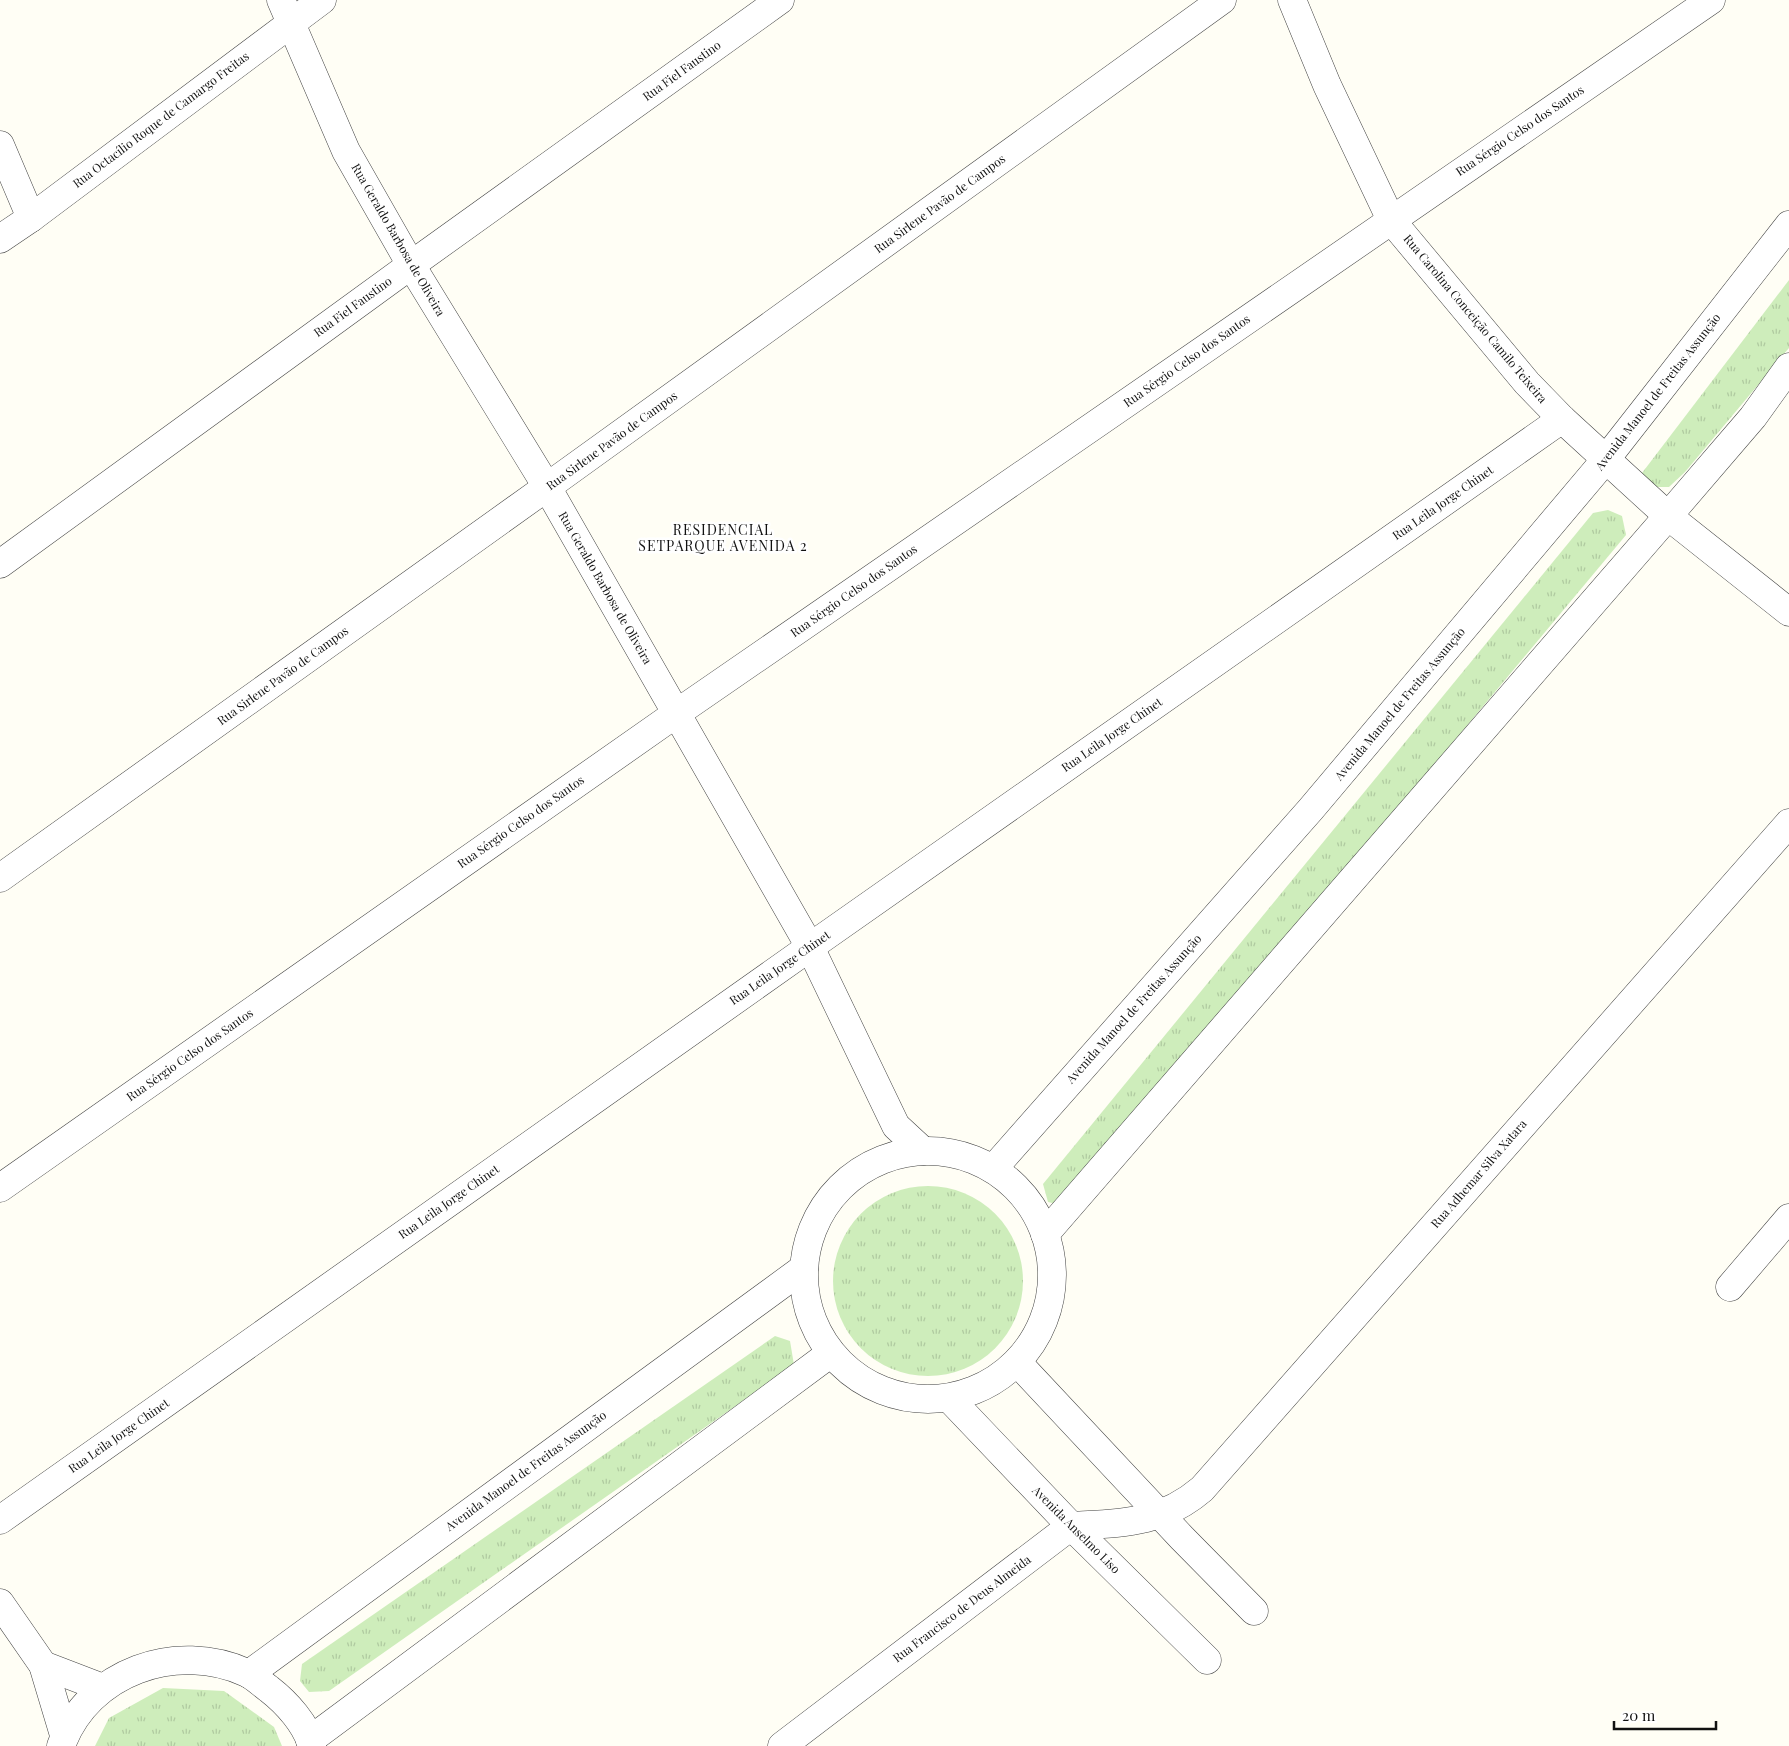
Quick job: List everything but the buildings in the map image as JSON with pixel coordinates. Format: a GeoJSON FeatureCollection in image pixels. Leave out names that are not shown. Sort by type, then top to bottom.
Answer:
{"type":"FeatureCollection","features":[{"type":"Feature","properties":{"kind":"street","name":"Rua Octacílio Roque de Camargo Freitas"},"geometry":{"type":"LineString","coordinates":[[0,239],[31,218],[286,11],[322,0]]}},
{"type":"Feature","properties":{"kind":"street","name":"Rua Fiel Faustino"},"geometry":{"type":"LineString","coordinates":[[0,564],[780,0]]}},
{"type":"Feature","properties":{"kind":"street","name":"Rua Sirlene Pavão de Campos"},"geometry":{"type":"LineString","coordinates":[[0,878],[548,487],[1222,0]]}},
{"type":"Feature","properties":{"kind":"street","name":"Rua Carolina Conceição Camilo Teixeira"},"geometry":{"type":"LineString","coordinates":[[1292,0],[1327,86],[1391,220],[1527,383],[1562,419],[1668,516],[1789,612]]}},
{"type":"Feature","properties":{"kind":"street","name":"Rua Sérgio Celso dos Santos"},"geometry":{"type":"LineString","coordinates":[[0,1188],[677,713],[1711,0]]}},
{"type":"Feature","properties":{"kind":"street","name":"Rua Geraldo Barbosa de Oliveira"},"geometry":{"type":"LineString","coordinates":[[286,11],[346,150],[411,265],[548,487],[810,947],[896,1126],[923,1151]]}},
{"type":"Feature","properties":{"kind":"street"},"geometry":{"type":"LineString","coordinates":[[0,145],[31,218]]}},
{"type":"Feature","properties":{"kind":"street","name":"Avenida Manoel de Freitas Assunção"},"geometry":{"type":"LineString","coordinates":[[993,1169],[1311,809],[1606,459],[1789,225]]}},
{"type":"Feature","properties":{"kind":"street"},"geometry":{"type":"LineString","coordinates":[[1045,1234],[1753,417],[1789,367]]}},
{"type":"Feature","properties":{"kind":"street","name":"Rua Leila Jorge Chinet"},"geometry":{"type":"LineString","coordinates":[[0,1520],[810,947],[1562,419]]}},
{"type":"Feature","properties":{"kind":"street","name":"Rua Adhemar Silva Xatara"},"geometry":{"type":"LineString","coordinates":[[1161,1516],[1202,1489],[1789,823]]}},
{"type":"Feature","properties":{"kind":"street"},"geometry":{"type":"LineString","coordinates":[[886,1158],[896,1126]]}},
{"type":"Feature","properties":{"kind":"street"},"geometry":{"type":"LineString","coordinates":[[923,1151],[947,1152],[971,1158],[993,1169],[1024,1196],[1045,1234],[1052,1267],[1049,1302],[1038,1334],[1017,1362],[989,1383],[974,1391],[949,1398],[916,1399],[883,1392],[854,1376],[831,1353],[815,1328],[806,1299],[804,1268],[811,1233],[828,1201],[854,1175],[886,1158],[923,1151]]}},
{"type":"Feature","properties":{"kind":"street"},"geometry":{"type":"LineString","coordinates":[[1730,1288],[1789,1218]]}},
{"type":"Feature","properties":{"kind":"street","name":"Avenida Manoel de Freitas Assunção"},"geometry":{"type":"LineString","coordinates":[[249,1674],[804,1268]]}},
{"type":"Feature","properties":{"kind":"street"},"geometry":{"type":"LineString","coordinates":[[62,1741],[81,1709],[104,1688],[136,1668],[174,1660],[212,1661],[249,1674],[285,1701],[311,1743],[831,1353]]}},
{"type":"Feature","properties":{"kind":"street"},"geometry":{"type":"LineString","coordinates":[[1017,1362],[1161,1516],[1254,1611]]}},
{"type":"Feature","properties":{"kind":"street","name":"Avenida Anselmo Liso"},"geometry":{"type":"LineString","coordinates":[[949,1398],[1071,1526],[1207,1660]]}},
{"type":"Feature","properties":{"kind":"street"},"geometry":{"type":"LineString","coordinates":[[1071,1526],[1122,1524],[1161,1516]]}},
{"type":"Feature","properties":{"kind":"street","name":"Rua Francisco de Deus Almeida"},"geometry":{"type":"LineString","coordinates":[[782,1746],[1071,1526]]}},
{"type":"Feature","properties":{"kind":"street"},"geometry":{"type":"LineString","coordinates":[[0,1603],[43,1665],[62,1741]]}},
{"type":"Feature","properties":{"kind":"street"},"geometry":{"type":"LineString","coordinates":[[43,1665],[104,1688]]}},
{"type":"Feature","properties":{"kind":"green space"},"geometry":{"type":"Polygon","coordinates":[[[1789,280],[1789,348],[1685,472],[1669,487],[1652,487],[1642,473],[1789,280]]]}},
{"type":"Feature","properties":{"kind":"green space"},"geometry":{"type":"Polygon","coordinates":[[[1608,510],[1622,516],[1626,535],[1072,1199],[1061,1205],[1048,1202],[1043,1184],[1593,513],[1608,510]]]}},
{"type":"Feature","properties":{"kind":"green space"},"geometry":{"type":"Polygon","coordinates":[[[919,1186],[937,1186],[956,1190],[973,1197],[988,1207],[1002,1221],[1012,1236],[1019,1253],[1023,1281],[1019,1309],[1012,1326],[1002,1341],[988,1355],[973,1365],[956,1372],[937,1376],[919,1376],[900,1372],[883,1365],[868,1355],[854,1341],[844,1326],[837,1309],[833,1290],[833,1272],[837,1253],[844,1236],[854,1221],[868,1207],[883,1197],[900,1190],[919,1186]]]}},
{"type":"Feature","properties":{"kind":"green space"},"geometry":{"type":"Polygon","coordinates":[[[775,1336],[790,1341],[794,1365],[329,1691],[309,1692],[300,1681],[302,1664],[775,1336]]]}},
{"type":"Feature","properties":{"kind":"green space"},"geometry":{"type":"Polygon","coordinates":[[[163,1688],[224,1691],[274,1727],[282,1746],[95,1746],[109,1718],[163,1688]]]}},
{"type":"Feature","properties":{"kind":"district","name":"RESIDENCIAL SETPARQUE AVENIDA 2"},"geometry":{"type":"Point","coordinates":[723,538]}}]}
